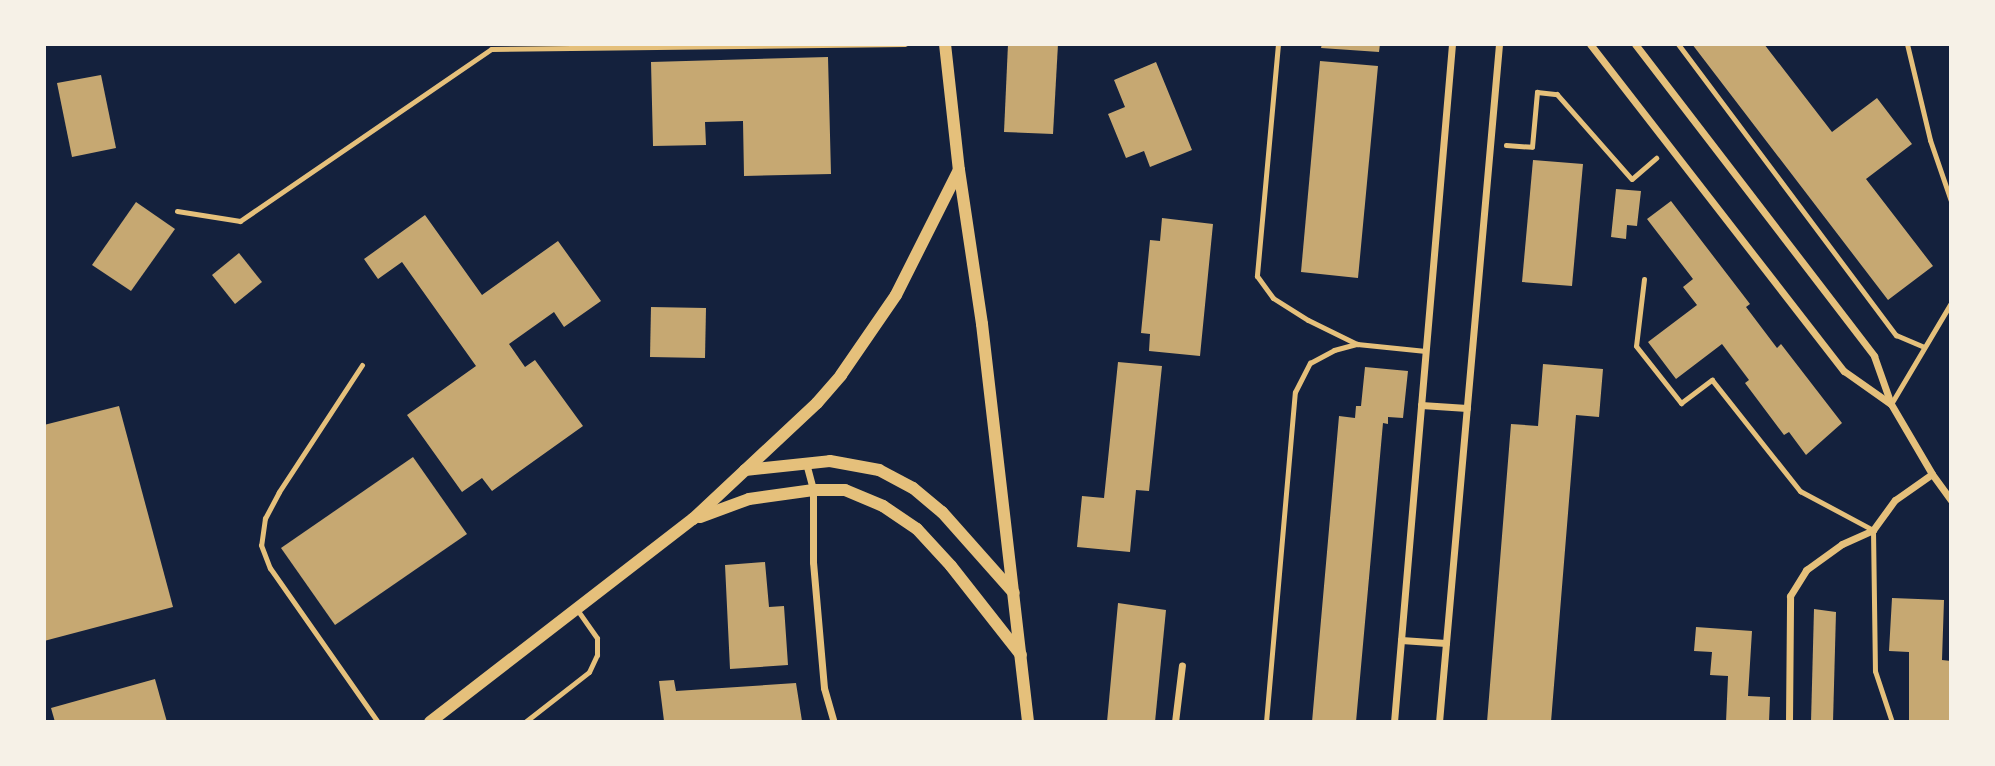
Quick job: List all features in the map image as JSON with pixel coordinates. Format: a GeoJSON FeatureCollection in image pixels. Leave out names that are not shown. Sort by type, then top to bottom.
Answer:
{"type":"FeatureCollection","features":[{"type":"Feature","properties":{"kind":"street"},"geometry":{"type":"LineString","coordinates":[[945,44],[959,170],[982,324],[1028,722]]}},
{"type":"Feature","properties":{"kind":"street"},"geometry":{"type":"LineString","coordinates":[[1394,722],[1452,44]]}},
{"type":"Feature","properties":{"kind":"street"},"geometry":{"type":"LineString","coordinates":[[1439,722],[1499,44]]}},
{"type":"Feature","properties":{"kind":"street"},"geometry":{"type":"LineString","coordinates":[[1590,44],[1844,371],[1891,404]]}},
{"type":"Feature","properties":{"kind":"street"},"geometry":{"type":"LineString","coordinates":[[1635,44],[1874,356],[1891,404],[1932,474],[1951,500]]}},
{"type":"Feature","properties":{"kind":"street"},"geometry":{"type":"LineString","coordinates":[[430,722],[693,519],[817,403],[841,375],[896,295],[959,170]]}},
{"type":"Feature","properties":{"kind":"street"},"geometry":{"type":"LineString","coordinates":[[1421,405],[1467,408]]}},
{"type":"Feature","properties":{"kind":"street"},"geometry":{"type":"LineString","coordinates":[[745,470],[806,462],[844,461],[879,470],[913,488],[959,530],[1014,593]]}},
{"type":"Feature","properties":{"kind":"street"},"geometry":{"type":"LineString","coordinates":[[806,462],[813,490],[814,575],[824,688],[834,722]]}},
{"type":"Feature","properties":{"kind":"street"},"geometry":{"type":"LineString","coordinates":[[1788,722],[1790,596],[1806,570],[1842,544],[1873,530],[1895,500],[1932,474]]}},
{"type":"Feature","properties":{"kind":"street"},"geometry":{"type":"LineString","coordinates":[[693,519],[749,499],[813,490],[845,490],[883,506],[916,529],[959,575],[1021,655]]}},
{"type":"Feature","properties":{"kind":"street"},"geometry":{"type":"LineString","coordinates":[[1401,640],[1446,643]]}},
{"type":"Feature","properties":{"kind":"street"},"geometry":{"type":"LineString","coordinates":[[1175,722],[1182,665]]}},
{"type":"Feature","properties":{"kind":"lane"},"geometry":{"type":"LineString","coordinates":[[177,211],[240,221],[491,49],[905,44]]}},
{"type":"Feature","properties":{"kind":"lane"},"geometry":{"type":"LineString","coordinates":[[1278,44],[1257,276],[1273,298],[1308,320],[1357,344],[1426,351]]}},
{"type":"Feature","properties":{"kind":"lane"},"geometry":{"type":"LineString","coordinates":[[1678,44],[1896,335],[1924,347]]}},
{"type":"Feature","properties":{"kind":"lane"},"geometry":{"type":"LineString","coordinates":[[1907,44],[1930,140],[1951,201]]}},
{"type":"Feature","properties":{"kind":"lane"},"geometry":{"type":"LineString","coordinates":[[1644,279],[1636,346],[1681,403],[1712,380],[1800,491],[1873,530],[1875,671],[1892,722]]}},
{"type":"Feature","properties":{"kind":"lane"},"geometry":{"type":"LineString","coordinates":[[1891,404],[1951,303]]}},
{"type":"Feature","properties":{"kind":"lane"},"geometry":{"type":"LineString","coordinates":[[1266,722],[1295,391],[1310,363],[1334,350],[1357,344]]}},
{"type":"Feature","properties":{"kind":"lane"},"geometry":{"type":"LineString","coordinates":[[362,365],[279,492],[265,519],[261,545],[270,568],[378,722]]}},
{"type":"Feature","properties":{"kind":"lane"},"geometry":{"type":"LineString","coordinates":[[525,722],[589,672],[597,655],[597,638],[577,609]]}},
{"type":"Feature","properties":{"kind":"path"},"geometry":{"type":"LineString","coordinates":[[1490,144],[1532,147],[1537,92],[1557,94],[1632,179],[1670,146]]}},
{"type":"Feature","properties":{"kind":"building"},"geometry":{"type":"Polygon","coordinates":[[[1008,44],[1058,44],[1053,134],[1004,132],[1008,44]]]}},
{"type":"Feature","properties":{"kind":"building"},"geometry":{"type":"Polygon","coordinates":[[[1322,44],[1380,44],[1379,52],[1321,48],[1322,44]]]}},
{"type":"Feature","properties":{"kind":"building"},"geometry":{"type":"Polygon","coordinates":[[[1692,44],[1764,44],[1832,132],[1877,98],[1912,144],[1866,179],[1933,266],[1888,300],[1692,44]]]}},
{"type":"Feature","properties":{"kind":"building"},"geometry":{"type":"Polygon","coordinates":[[[828,57],[831,174],[744,176],[743,121],[705,122],[706,145],[653,146],[651,62],[828,57]]]}},
{"type":"Feature","properties":{"kind":"building"},"geometry":{"type":"Polygon","coordinates":[[[1320,61],[1378,66],[1358,278],[1301,272],[1320,61]]]}},
{"type":"Feature","properties":{"kind":"building"},"geometry":{"type":"Polygon","coordinates":[[[1156,62],[1192,150],[1150,167],[1144,151],[1126,158],[1108,114],[1125,107],[1114,80],[1156,62]]]}},
{"type":"Feature","properties":{"kind":"building"},"geometry":{"type":"Polygon","coordinates":[[[101,75],[116,148],[72,157],[57,83],[101,75]]]}},
{"type":"Feature","properties":{"kind":"building"},"geometry":{"type":"Polygon","coordinates":[[[1533,160],[1583,164],[1572,286],[1522,282],[1533,160]]]}},
{"type":"Feature","properties":{"kind":"building"},"geometry":{"type":"Polygon","coordinates":[[[1616,189],[1641,191],[1637,226],[1627,225],[1626,239],[1611,237],[1616,189]]]}},
{"type":"Feature","properties":{"kind":"building"},"geometry":{"type":"Polygon","coordinates":[[[1671,201],[1750,304],[1746,307],[1777,348],[1781,344],[1842,423],[1806,455],[1789,432],[1784,435],[1745,383],[1749,380],[1722,344],[1676,379],[1648,342],[1697,305],[1683,287],[1693,279],[1647,219],[1671,201]]]}},
{"type":"Feature","properties":{"kind":"building"},"geometry":{"type":"Polygon","coordinates":[[[136,202],[175,229],[131,291],[92,265],[136,202]]]}},
{"type":"Feature","properties":{"kind":"building"},"geometry":{"type":"Polygon","coordinates":[[[425,215],[482,295],[558,241],[601,301],[564,327],[554,312],[509,344],[525,367],[535,360],[583,426],[492,491],[482,478],[462,492],[407,415],[476,366],[402,262],[378,279],[364,259],[425,215]]]}},
{"type":"Feature","properties":{"kind":"building"},"geometry":{"type":"Polygon","coordinates":[[[1162,218],[1213,224],[1200,356],[1149,351],[1150,334],[1141,333],[1150,240],[1160,241],[1162,218]]]}},
{"type":"Feature","properties":{"kind":"building"},"geometry":{"type":"Polygon","coordinates":[[[239,253],[262,282],[235,304],[212,275],[239,253]]]}},
{"type":"Feature","properties":{"kind":"building"},"geometry":{"type":"Polygon","coordinates":[[[651,307],[706,308],[705,358],[650,357],[651,307]]]}},
{"type":"Feature","properties":{"kind":"building"},"geometry":{"type":"Polygon","coordinates":[[[1118,362],[1162,366],[1149,491],[1136,490],[1130,552],[1077,547],[1082,496],[1104,498],[1118,362]]]}},
{"type":"Feature","properties":{"kind":"building"},"geometry":{"type":"Polygon","coordinates":[[[1543,364],[1603,369],[1599,417],[1576,415],[1551,722],[1487,722],[1511,424],[1538,426],[1543,364]]]}},
{"type":"Feature","properties":{"kind":"building"},"geometry":{"type":"Polygon","coordinates":[[[1365,367],[1408,371],[1403,418],[1388,417],[1388,424],[1383,423],[1356,722],[1312,722],[1339,416],[1355,418],[1356,406],[1361,406],[1365,367]]]}},
{"type":"Feature","properties":{"kind":"building"},"geometry":{"type":"Polygon","coordinates":[[[119,406],[173,607],[44,641],[44,425],[119,406]]]}},
{"type":"Feature","properties":{"kind":"building"},"geometry":{"type":"Polygon","coordinates":[[[413,457],[467,534],[335,625],[281,548],[413,457]]]}},
{"type":"Feature","properties":{"kind":"building"},"geometry":{"type":"Polygon","coordinates":[[[765,562],[769,607],[784,606],[788,665],[730,669],[725,565],[765,562]]]}},
{"type":"Feature","properties":{"kind":"building"},"geometry":{"type":"Polygon","coordinates":[[[1892,598],[1944,600],[1942,660],[1951,661],[1951,722],[1909,722],[1909,652],[1889,651],[1892,598]]]}},
{"type":"Feature","properties":{"kind":"building"},"geometry":{"type":"Polygon","coordinates":[[[1118,603],[1166,610],[1155,722],[1107,722],[1118,603]]]}},
{"type":"Feature","properties":{"kind":"building"},"geometry":{"type":"Polygon","coordinates":[[[1814,609],[1836,612],[1833,722],[1811,722],[1814,609]]]}},
{"type":"Feature","properties":{"kind":"building"},"geometry":{"type":"Polygon","coordinates":[[[1696,627],[1752,631],[1748,696],[1770,697],[1769,722],[1726,722],[1728,676],[1710,675],[1712,652],[1694,651],[1696,627]]]}},
{"type":"Feature","properties":{"kind":"building"},"geometry":{"type":"Polygon","coordinates":[[[155,679],[167,722],[55,722],[51,708],[155,679]]]}},
{"type":"Feature","properties":{"kind":"building"},"geometry":{"type":"Polygon","coordinates":[[[674,680],[676,691],[796,683],[802,721],[664,721],[659,681],[674,680]]]}}]}
